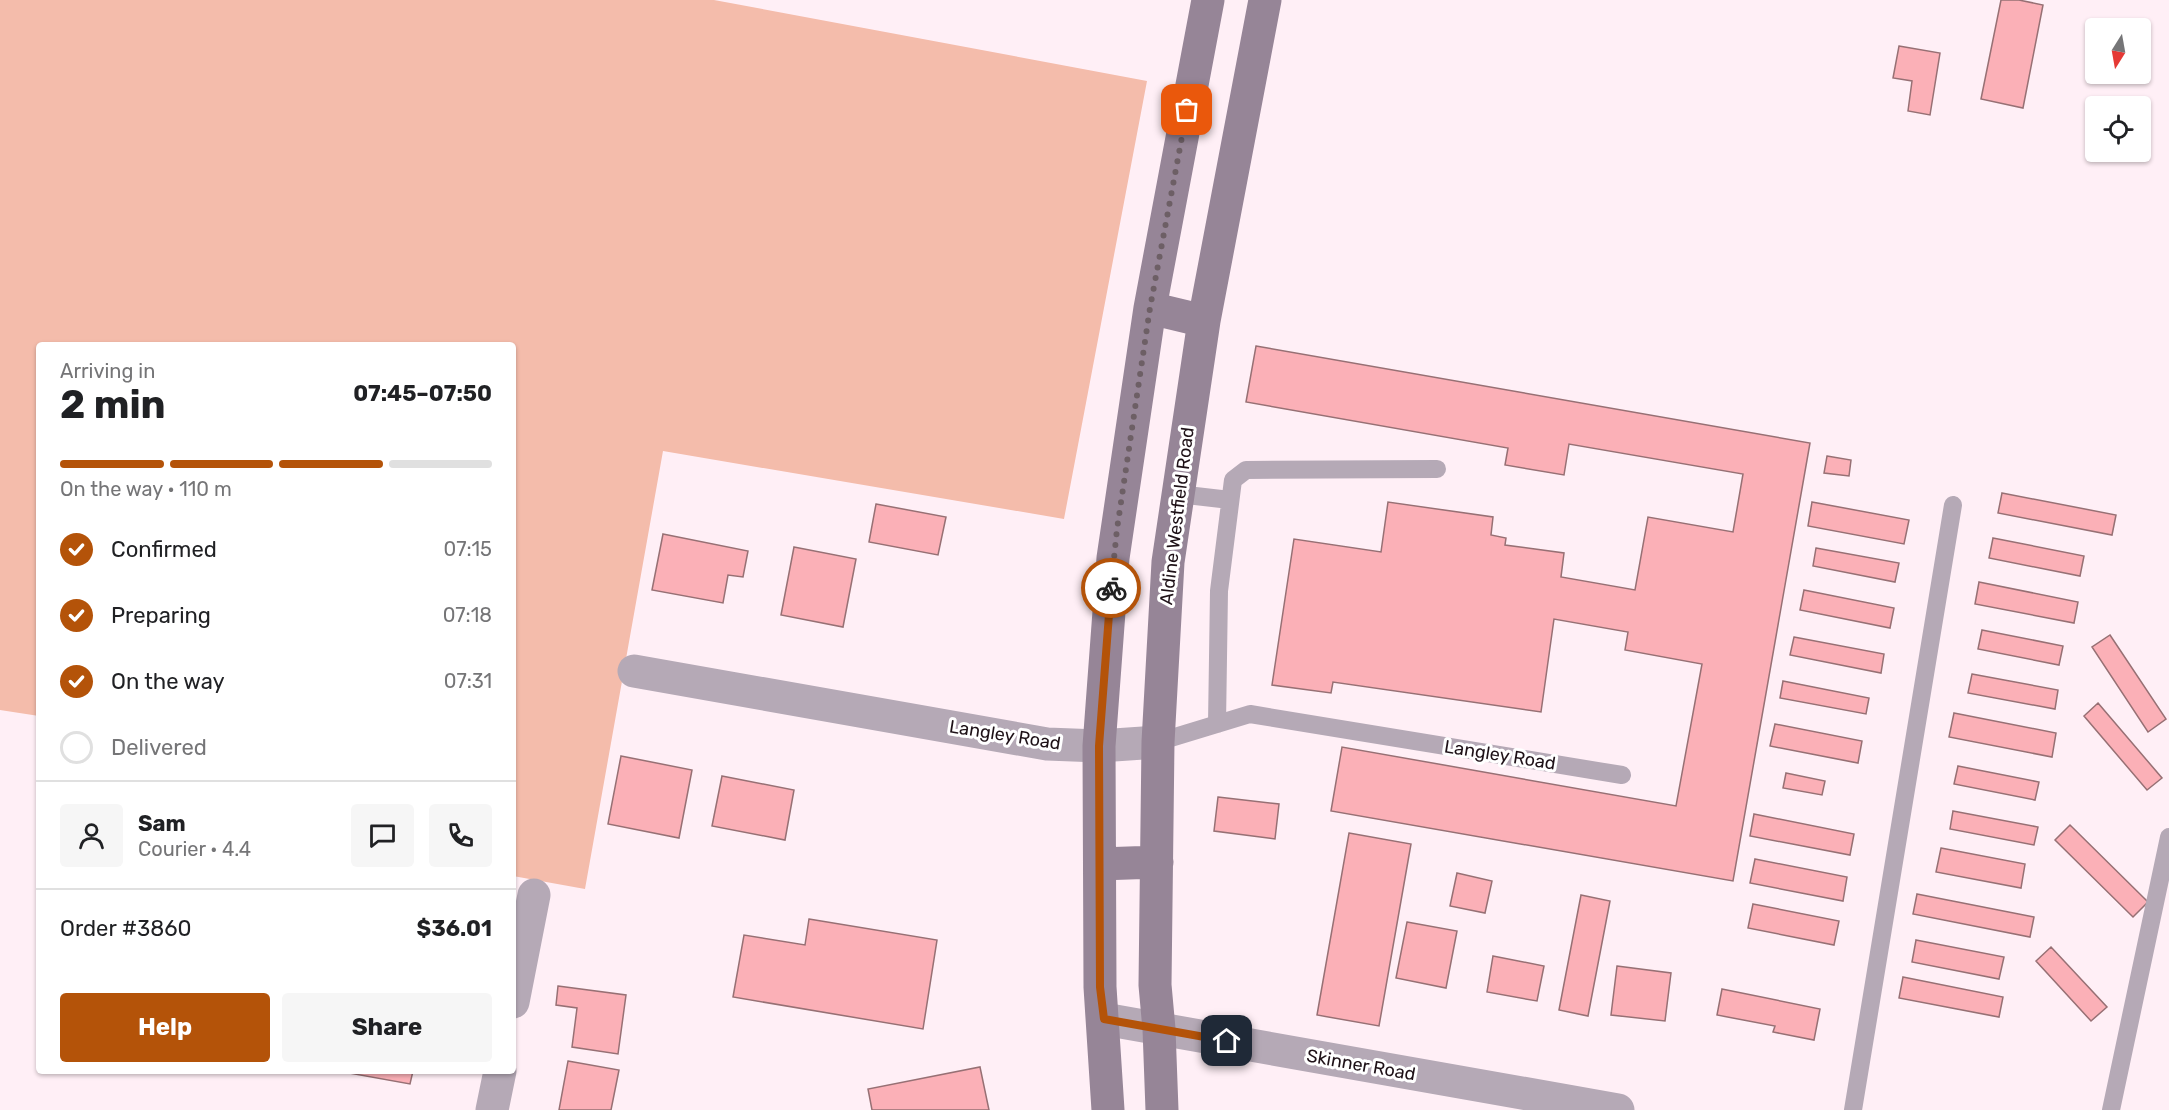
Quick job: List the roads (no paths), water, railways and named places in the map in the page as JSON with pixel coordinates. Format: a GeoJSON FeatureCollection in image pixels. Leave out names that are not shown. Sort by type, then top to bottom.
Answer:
{"type":"FeatureCollection","features":[{"type":"Feature","properties":{"kind":"main road"},"geometry":{"type":"LineString","coordinates":[[1108,1110],[1104,1019],[1100,987],[1099,746],[1113,558],[1150,308],[1208,0]]}},
{"type":"Feature","properties":{"kind":"main road","name":"Aldine Westfield Road"},"geometry":{"type":"LineString","coordinates":[[1162,1110],[1155,986],[1158,742],[1168,562],[1204,321],[1265,0]]}},
{"type":"Feature","properties":{"kind":"main road"},"geometry":{"type":"LineString","coordinates":[[1150,308],[1204,321]]}},
{"type":"Feature","properties":{"kind":"main road"},"geometry":{"type":"LineString","coordinates":[[1100,864],[1157,862]]}},
{"type":"Feature","properties":{"kind":"street","name":"Langley Road"},"geometry":{"type":"LineString","coordinates":[[634,671],[1047,744],[1099,746],[1158,742]]}},
{"type":"Feature","properties":{"kind":"street"},"geometry":{"type":"LineString","coordinates":[[516,987],[534,895]]}},
{"type":"Feature","properties":{"kind":"street","name":"Skinner Road"},"geometry":{"type":"LineString","coordinates":[[1104,1019],[1618,1110]]}},
{"type":"Feature","properties":{"kind":"street"},"geometry":{"type":"LineString","coordinates":[[492,1110],[499,1074]]}},
{"type":"Feature","properties":{"kind":"lane"},"geometry":{"type":"LineString","coordinates":[[1217,724],[1219,591],[1233,480],[1246,470],[1437,469]]}},
{"type":"Feature","properties":{"kind":"lane"},"geometry":{"type":"LineString","coordinates":[[1178,494],[1230,500]]}},
{"type":"Feature","properties":{"kind":"lane"},"geometry":{"type":"LineString","coordinates":[[1853,1110],[1953,505]]}},
{"type":"Feature","properties":{"kind":"lane","name":"Langley Road"},"geometry":{"type":"LineString","coordinates":[[1158,742],[1250,714],[1622,775]]}},
{"type":"Feature","properties":{"kind":"lane"},"geometry":{"type":"LineString","coordinates":[[2111,1110],[2169,837]]}}]}
